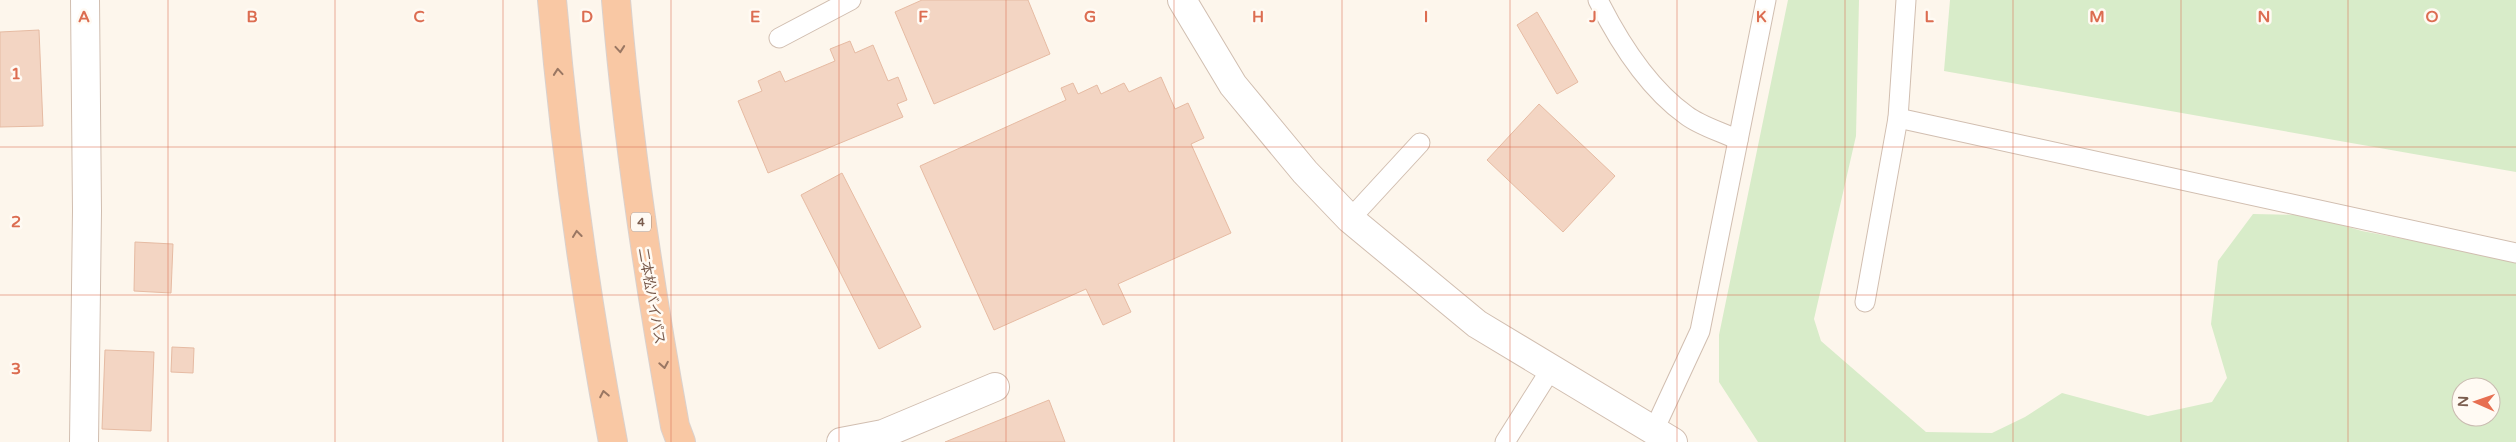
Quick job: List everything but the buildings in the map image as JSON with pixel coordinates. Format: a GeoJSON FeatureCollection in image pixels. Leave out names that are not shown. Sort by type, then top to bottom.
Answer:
{"type":"FeatureCollection","features":[{"type":"Feature","properties":{"kind":"highway"},"geometry":{"type":"LineString","coordinates":[[552,0],[562,114],[580,257],[613,442]]}},
{"type":"Feature","properties":{"kind":"highway","name":"二本松バイパス"},"geometry":{"type":"LineString","coordinates":[[616,0],[624,100],[648,275],[675,426],[681,442]]}},
{"type":"Feature","properties":{"kind":"street"},"geometry":{"type":"LineString","coordinates":[[84,0],[87,220],[84,442]]}},
{"type":"Feature","properties":{"kind":"street"},"geometry":{"type":"LineString","coordinates":[[1182,0],[1232,85],[1305,172],[1350,218],[1477,324],[1658,438]]}},
{"type":"Feature","properties":{"kind":"street"},"geometry":{"type":"LineString","coordinates":[[841,442],[883,434],[995,387]]}},
{"type":"Feature","properties":{"kind":"lane"},"geometry":{"type":"LineString","coordinates":[[779,38],[851,0]]}},
{"type":"Feature","properties":{"kind":"lane"},"geometry":{"type":"LineString","coordinates":[[1598,0],[1614,32],[1649,80],[1686,116],[1738,140]]}},
{"type":"Feature","properties":{"kind":"lane"},"geometry":{"type":"LineString","coordinates":[[1658,438],[1700,331],[1766,0]]}},
{"type":"Feature","properties":{"kind":"lane"},"geometry":{"type":"LineString","coordinates":[[1865,302],[1898,118],[1906,0]]}},
{"type":"Feature","properties":{"kind":"lane"},"geometry":{"type":"LineString","coordinates":[[1898,118],[2516,253]]}},
{"type":"Feature","properties":{"kind":"lane"},"geometry":{"type":"LineString","coordinates":[[1350,218],[1420,143]]}},
{"type":"Feature","properties":{"kind":"lane"},"geometry":{"type":"LineString","coordinates":[[1505,442],[1551,369]]}},
{"type":"Feature","properties":{"kind":"green space"},"geometry":{"type":"Polygon","coordinates":[[[1788,0],[1859,0],[1856,136],[1814,319],[1821,341],[1926,432],[1992,433],[2025,417],[2062,393],[2148,416],[2212,402],[2227,378],[2211,324],[2218,261],[2253,214],[2307,215],[2362,231],[2516,260],[2516,442],[1758,442],[1719,382],[1719,335],[1788,0]]]}},
{"type":"Feature","properties":{"kind":"green space"},"geometry":{"type":"Polygon","coordinates":[[[1950,0],[2516,0],[2516,172],[1944,71],[1950,0]]]}}]}
